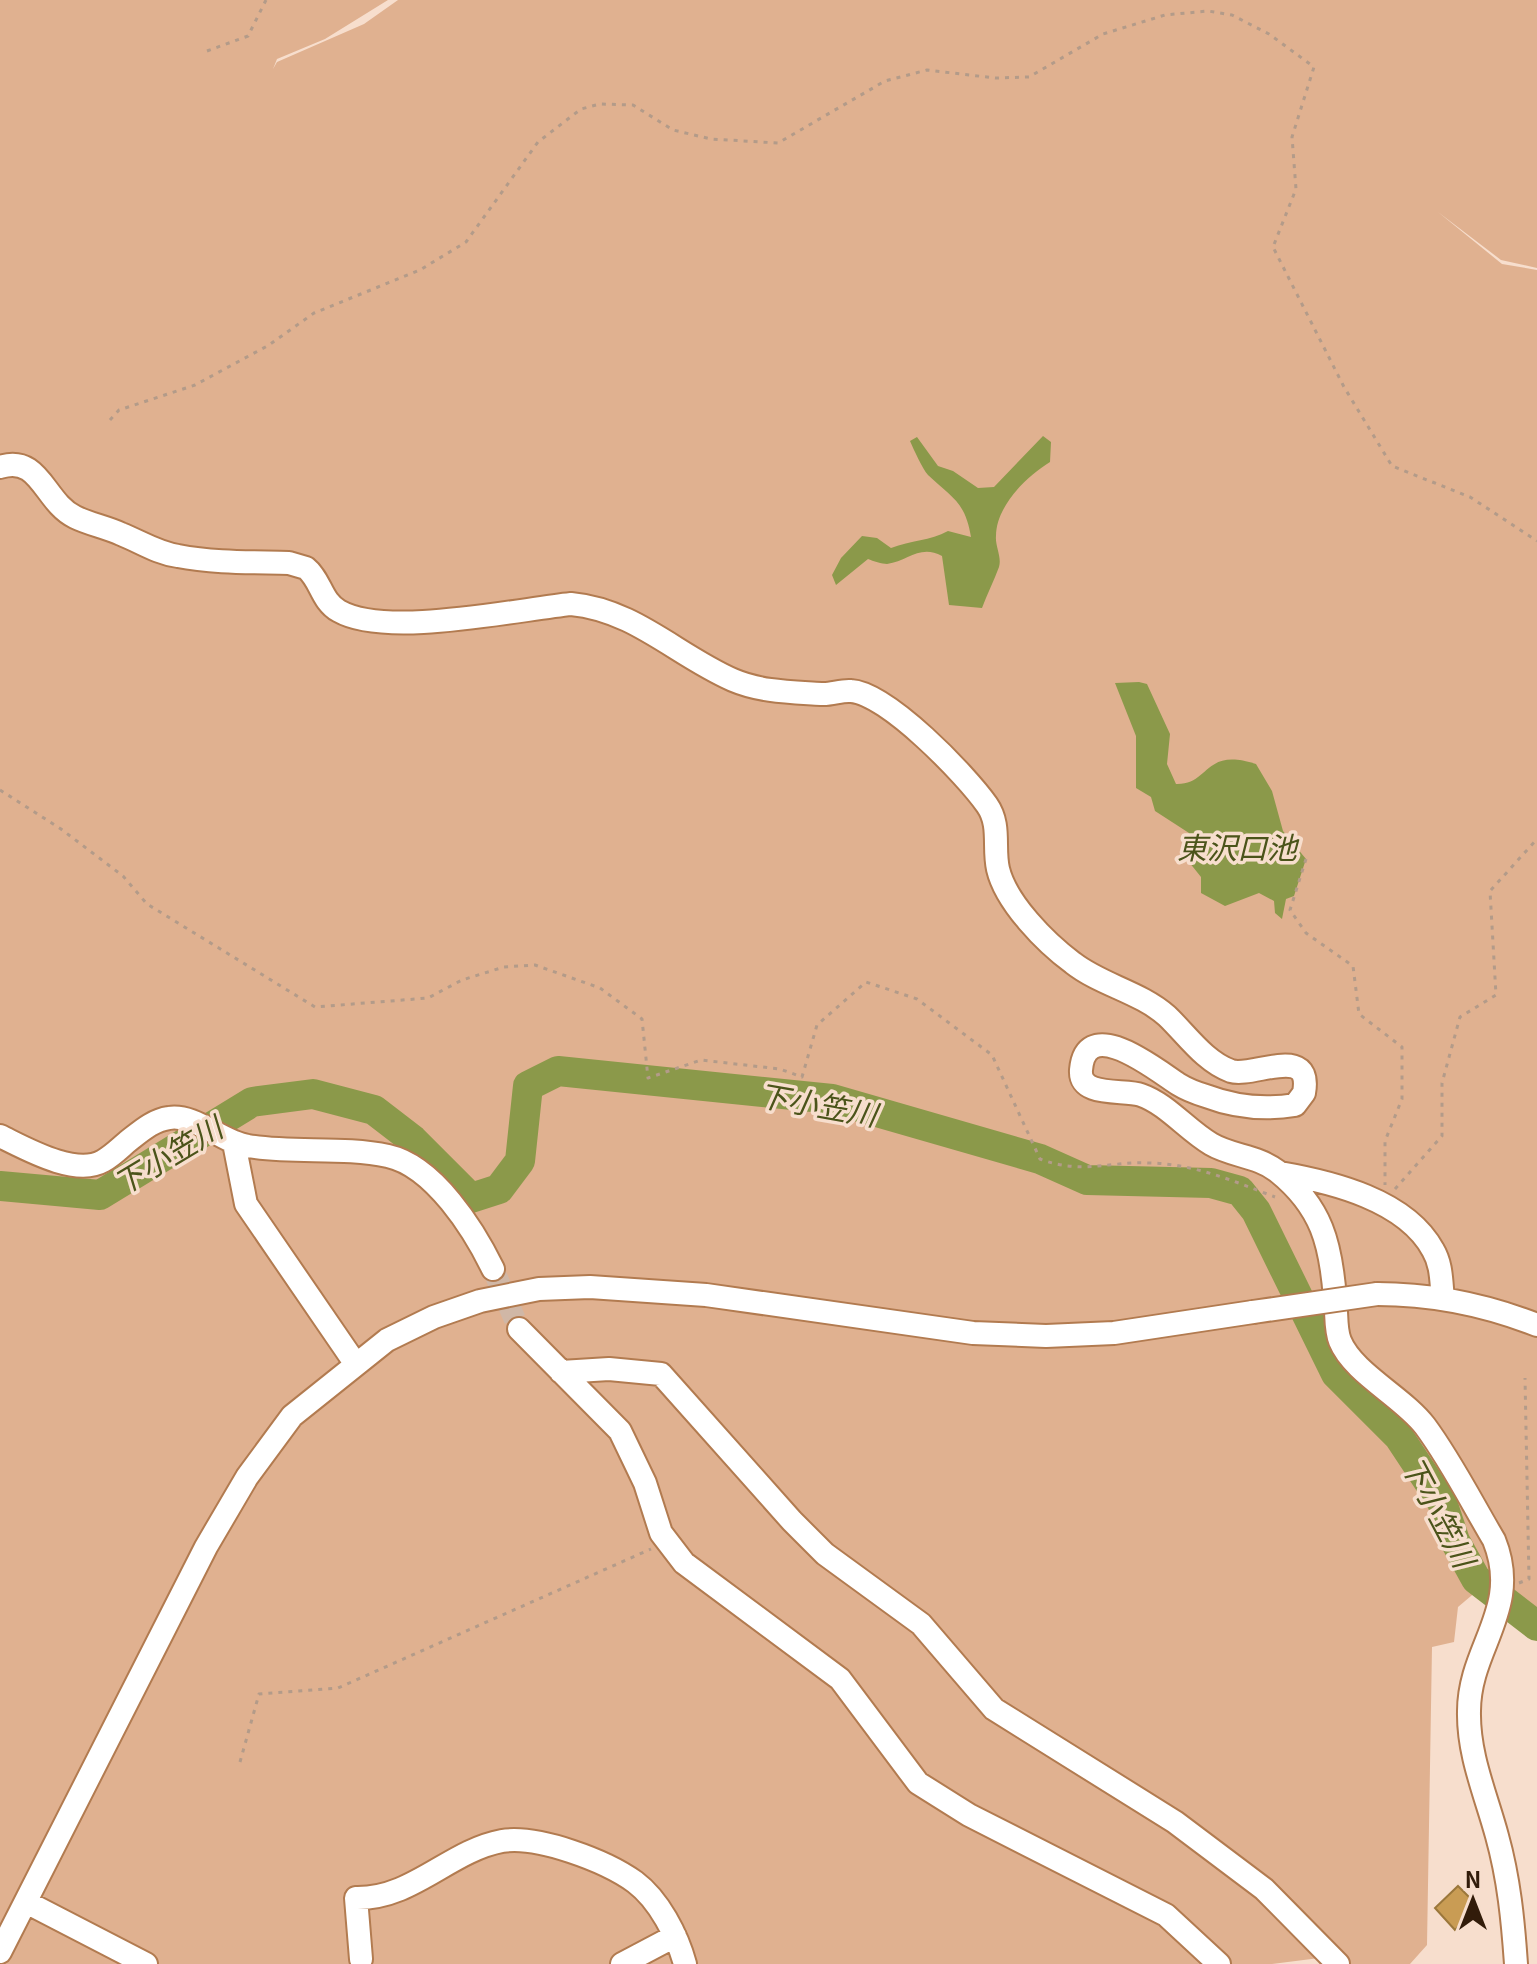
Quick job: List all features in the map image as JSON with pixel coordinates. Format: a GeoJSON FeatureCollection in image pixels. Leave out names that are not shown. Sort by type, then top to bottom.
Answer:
{"type":"FeatureCollection","features":[{"type":"Feature","properties":{"kind":"street"},"geometry":{"type":"LineString","coordinates":[[0,467],[12,463],[25,465],[37,474],[53,500],[73,516],[156,551],[180,557],[289,563],[306,568],[335,609],[358,621],[390,624],[571,604],[598,606],[623,615],[732,680],[773,692],[824,695],[853,691],[892,708],[975,788],[990,809],[996,822],[998,871],[1005,887],[1032,921],[1072,962],[1148,1002],[1224,1068],[1248,1073],[1284,1063],[1297,1069],[1306,1086],[1295,1105],[1266,1108],[1233,1104],[1181,1086],[1134,1054],[1107,1045],[1087,1054],[1080,1073],[1083,1082],[1093,1089],[1144,1096],[1211,1144],[1268,1164],[1279,1173],[1323,1224],[1333,1265],[1339,1339],[1349,1357],[1407,1405],[1426,1427],[1494,1540],[1502,1560],[1504,1582],[1499,1614],[1470,1694],[1469,1726],[1476,1767],[1506,1869],[1516,1964]]}},
{"type":"Feature","properties":{"kind":"street"},"geometry":{"type":"LineString","coordinates":[[0,1136],[40,1157],[74,1164],[101,1163],[149,1125],[170,1118],[191,1120],[234,1143],[388,1156],[412,1166],[472,1226],[493,1269]]}},
{"type":"Feature","properties":{"kind":"street"},"geometry":{"type":"LineString","coordinates":[[234,1143],[246,1204],[355,1363]]}},
{"type":"Feature","properties":{"kind":"street"},"geometry":{"type":"LineString","coordinates":[[1279,1173],[1309,1178],[1379,1203],[1409,1220],[1434,1251],[1440,1268],[1443,1299]]}},
{"type":"Feature","properties":{"kind":"street"},"geometry":{"type":"LineString","coordinates":[[0,1952],[206,1547],[240,1489],[292,1416],[387,1340],[434,1317],[480,1301],[539,1289],[590,1287],[706,1295],[973,1333],[1046,1336],[1114,1333],[1377,1294],[1418,1294],[1479,1306],[1537,1325]]}},
{"type":"Feature","properties":{"kind":"street"},"geometry":{"type":"LineString","coordinates":[[519,1329],[620,1431],[645,1483],[661,1533],[684,1563],[840,1679],[918,1783],[969,1815],[1166,1915],[1219,1964]]}},
{"type":"Feature","properties":{"kind":"street"},"geometry":{"type":"LineString","coordinates":[[561,1372],[609,1369],[661,1374],[792,1521],[825,1554],[921,1624],[994,1709],[1175,1822],[1264,1889],[1338,1964]]}},
{"type":"Feature","properties":{"kind":"street"},"geometry":{"type":"LineString","coordinates":[[361,1959],[356,1898],[400,1892],[473,1851],[502,1841],[544,1843],[579,1855],[634,1881],[654,1902],[675,1936],[685,1964]]}},
{"type":"Feature","properties":{"kind":"street"},"geometry":{"type":"LineString","coordinates":[[26,1902],[146,1964]]}},
{"type":"Feature","properties":{"kind":"street"},"geometry":{"type":"LineString","coordinates":[[622,1964],[675,1936]]}},
{"type":"Feature","properties":{"kind":"path"},"geometry":{"type":"LineString","coordinates":[[207,51],[248,36],[266,0]]}},
{"type":"Feature","properties":{"kind":"path"},"geometry":{"type":"LineString","coordinates":[[110,420],[119,410],[195,385],[269,345],[314,313],[420,270],[466,242],[538,142],[581,109],[600,104],[633,105],[673,130],[711,139],[778,143],[885,81],[927,70],[995,78],[1029,77],[1103,34],[1165,15],[1208,11],[1232,15],[1269,34],[1314,67],[1292,137],[1296,189],[1273,247],[1344,387],[1392,466],[1470,497],[1537,541]]}},
{"type":"Feature","properties":{"kind":"path"},"geometry":{"type":"LineString","coordinates":[[0,790],[61,829],[123,876],[147,904],[315,1007],[428,998],[462,980],[504,967],[535,965],[600,988],[642,1019],[648,1078],[701,1060],[780,1069],[802,1077],[817,1025],[866,982],[917,999],[992,1055],[1040,1159],[1066,1168],[1148,1163],[1198,1168],[1284,1200]]}},
{"type":"Feature","properties":{"kind":"path"},"geometry":{"type":"LineString","coordinates":[[1394,1190],[1442,1136],[1442,1083],[1460,1017],[1496,995],[1490,891],[1537,839]]}},
{"type":"Feature","properties":{"kind":"path"},"geometry":{"type":"LineString","coordinates":[[1306,859],[1290,910],[1306,933],[1353,966],[1359,1014],[1402,1047],[1402,1099],[1385,1141],[1385,1186]]}},
{"type":"Feature","properties":{"kind":"path"},"geometry":{"type":"LineString","coordinates":[[1504,1582],[1517,1584],[1529,1579],[1525,1378]]}},
{"type":"Feature","properties":{"kind":"path"},"geometry":{"type":"LineString","coordinates":[[240,1762],[259,1694],[338,1688],[668,1542]]}},
{"type":"Feature","properties":{"kind":"shaded area"},"geometry":{"type":"Polygon","coordinates":[[[0,0],[388,0],[325,39],[277,59],[273,69],[277,62],[364,24],[398,0],[1537,0],[1537,268],[1501,260],[1438,212],[1502,264],[1537,270],[1537,1623],[1484,1585],[1458,1607],[1454,1642],[1432,1647],[1427,1945],[1410,1964],[1343,1964],[1335,1956],[1272,1964],[0,1964],[0,0]]]}},
{"type":"Feature","properties":{"kind":"water"},"geometry":{"type":"Polygon","coordinates":[[[1043,436],[1051,442],[1050,462],[1014,493],[1001,514],[996,536],[999,567],[982,608],[949,605],[942,556],[934,553],[920,552],[887,564],[868,559],[836,585],[832,575],[841,558],[862,536],[877,538],[891,548],[948,531],[971,537],[961,508],[928,475],[910,441],[917,437],[938,466],[953,471],[978,488],[994,487],[1043,436]]]}},
{"type":"Feature","properties":{"kind":"water","name":"東沢口池"},"geometry":{"type":"Polygon","coordinates":[[[1115,683],[1147,684],[1170,734],[1167,764],[1176,784],[1187,783],[1216,763],[1226,760],[1256,764],[1272,791],[1283,831],[1306,859],[1294,896],[1286,899],[1282,919],[1275,913],[1274,901],[1259,893],[1225,906],[1201,893],[1201,877],[1189,862],[1189,833],[1155,811],[1151,797],[1136,788],[1136,736],[1115,683]]]}},
{"type":"Feature","properties":{"kind":"building"},"geometry":{"type":"Polygon","coordinates":[[[1458,1886],[1479,1907],[1455,1930],[1435,1908],[1458,1886]]]}},
{"type":"Feature","properties":{"kind":"waterway","name":"下小笠川"},"geometry":{"type":"LineString","coordinates":[[0,1186],[100,1195],[252,1102],[313,1094],[374,1110],[413,1140],[471,1198],[499,1189],[520,1161],[528,1086],[558,1071],[832,1099],[1040,1159],[1087,1180],[1211,1183],[1240,1191],[1256,1211],[1336,1374],[1399,1437],[1442,1502],[1455,1541],[1476,1579],[1537,1626]]}},
{"type":"Feature","properties":{"kind":"tunnel"},"geometry":{"type":"LineString","coordinates":[[493,1269],[519,1329]]}}]}
